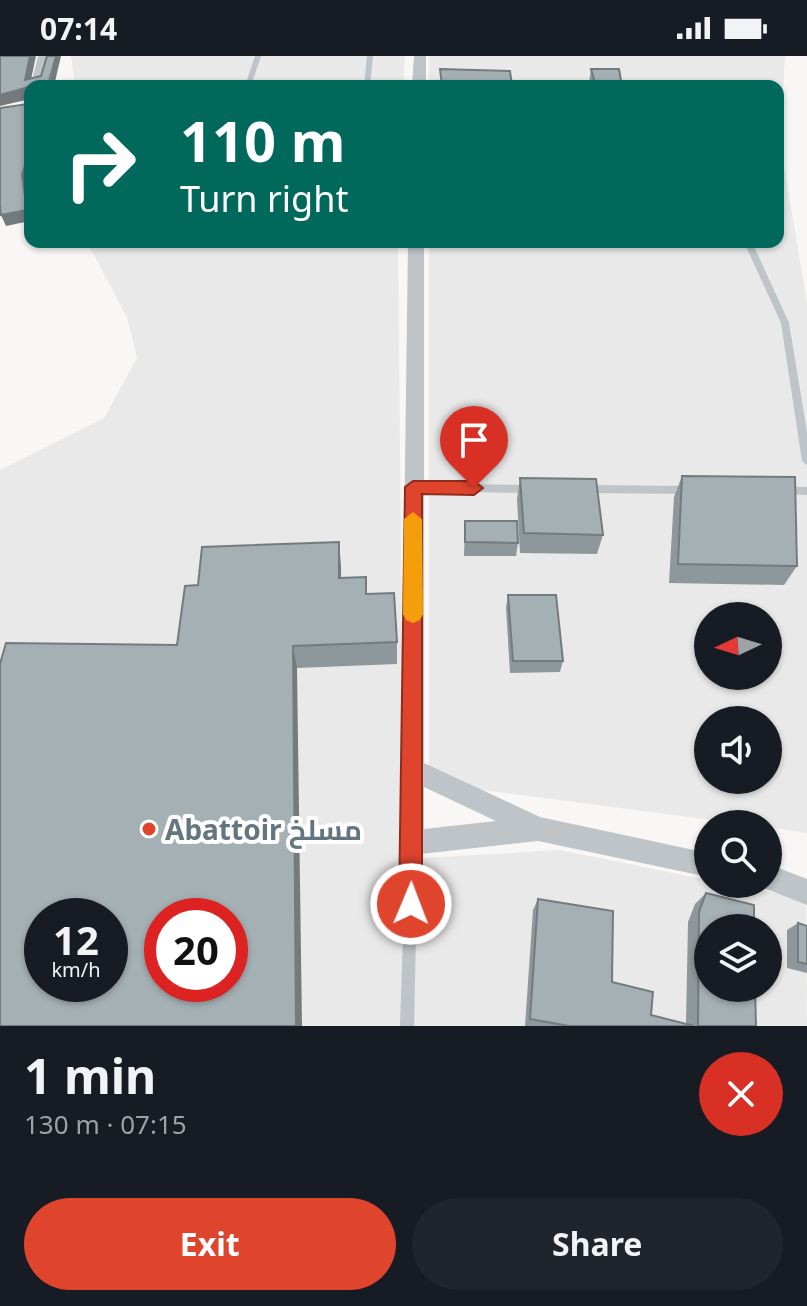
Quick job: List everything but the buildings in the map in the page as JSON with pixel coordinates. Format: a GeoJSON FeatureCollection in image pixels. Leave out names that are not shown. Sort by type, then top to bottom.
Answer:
{"type":"FeatureCollection","features":[{"type":"Feature","properties":{"kind":"street"},"geometry":{"type":"LineString","coordinates":[[37,80],[44,56]]}},
{"type":"Feature","properties":{"kind":"street"},"geometry":{"type":"LineString","coordinates":[[419,80],[420,56]]}},
{"type":"Feature","properties":{"kind":"street"},"geometry":{"type":"LineString","coordinates":[[416,248],[412,843],[538,829]]}},
{"type":"Feature","properties":{"kind":"street"},"geometry":{"type":"LineString","coordinates":[[413,770],[538,829],[694,862]]}},
{"type":"Feature","properties":{"kind":"street"},"geometry":{"type":"LineString","coordinates":[[782,877],[807,874]]}},
{"type":"Feature","properties":{"kind":"street"},"geometry":{"type":"LineString","coordinates":[[782,882],[807,892]]}},
{"type":"Feature","properties":{"kind":"lane"},"geometry":{"type":"LineString","coordinates":[[250,80],[258,56]]}},
{"type":"Feature","properties":{"kind":"lane"},"geometry":{"type":"LineString","coordinates":[[368,80],[370,56]]}},
{"type":"Feature","properties":{"kind":"lane"},"geometry":{"type":"LineString","coordinates":[[751,248],[785,323],[807,461]]}},
{"type":"Feature","properties":{"kind":"lane"},"geometry":{"type":"LineString","coordinates":[[413,487],[539,489]]}},
{"type":"Feature","properties":{"kind":"lane"},"geometry":{"type":"LineString","coordinates":[[571,489],[697,490]]}},
{"type":"Feature","properties":{"kind":"lane"},"geometry":{"type":"LineString","coordinates":[[776,491],[807,491]]}},
{"type":"Feature","properties":{"kind":"lane"},"geometry":{"type":"LineString","coordinates":[[407,1026],[412,843]]}},
{"type":"Feature","properties":{"kind":"shaded area"},"geometry":{"type":"Polygon","coordinates":[[[71,56],[405,56],[403,80],[74,80],[71,56]]]}},
{"type":"Feature","properties":{"kind":"shaded area"},"geometry":{"type":"Polygon","coordinates":[[[429,56],[785,56],[784,80],[429,80],[429,56]]]}},
{"type":"Feature","properties":{"kind":"shaded area"},"geometry":{"type":"Polygon","coordinates":[[[784,165],[807,304],[807,833],[782,829],[782,810],[694,810],[694,818],[429,783],[429,248],[784,248],[784,165]]]}},
{"type":"Feature","properties":{"kind":"shaded area"},"geometry":{"type":"Polygon","coordinates":[[[90,248],[398,248],[404,859],[560,850],[694,877],[694,898],[782,898],[782,894],[806,899],[807,1026],[0,1026],[0,470],[104,418],[137,358],[127,317],[90,248]]]}},
{"type":"Feature","properties":{"kind":"slow traffic"},"geometry":{"type":"LineString","coordinates":[[413,519],[413,614]]}},
{"type":"Feature","properties":{"kind":"place","name":"Abattoir مسلخ"},"geometry":{"type":"Point","coordinates":[149,829]}},
{"type":"Feature","properties":{"kind":"route"},"geometry":{"type":"LineString","coordinates":[[411,904],[413,487],[474,488]]}}]}
